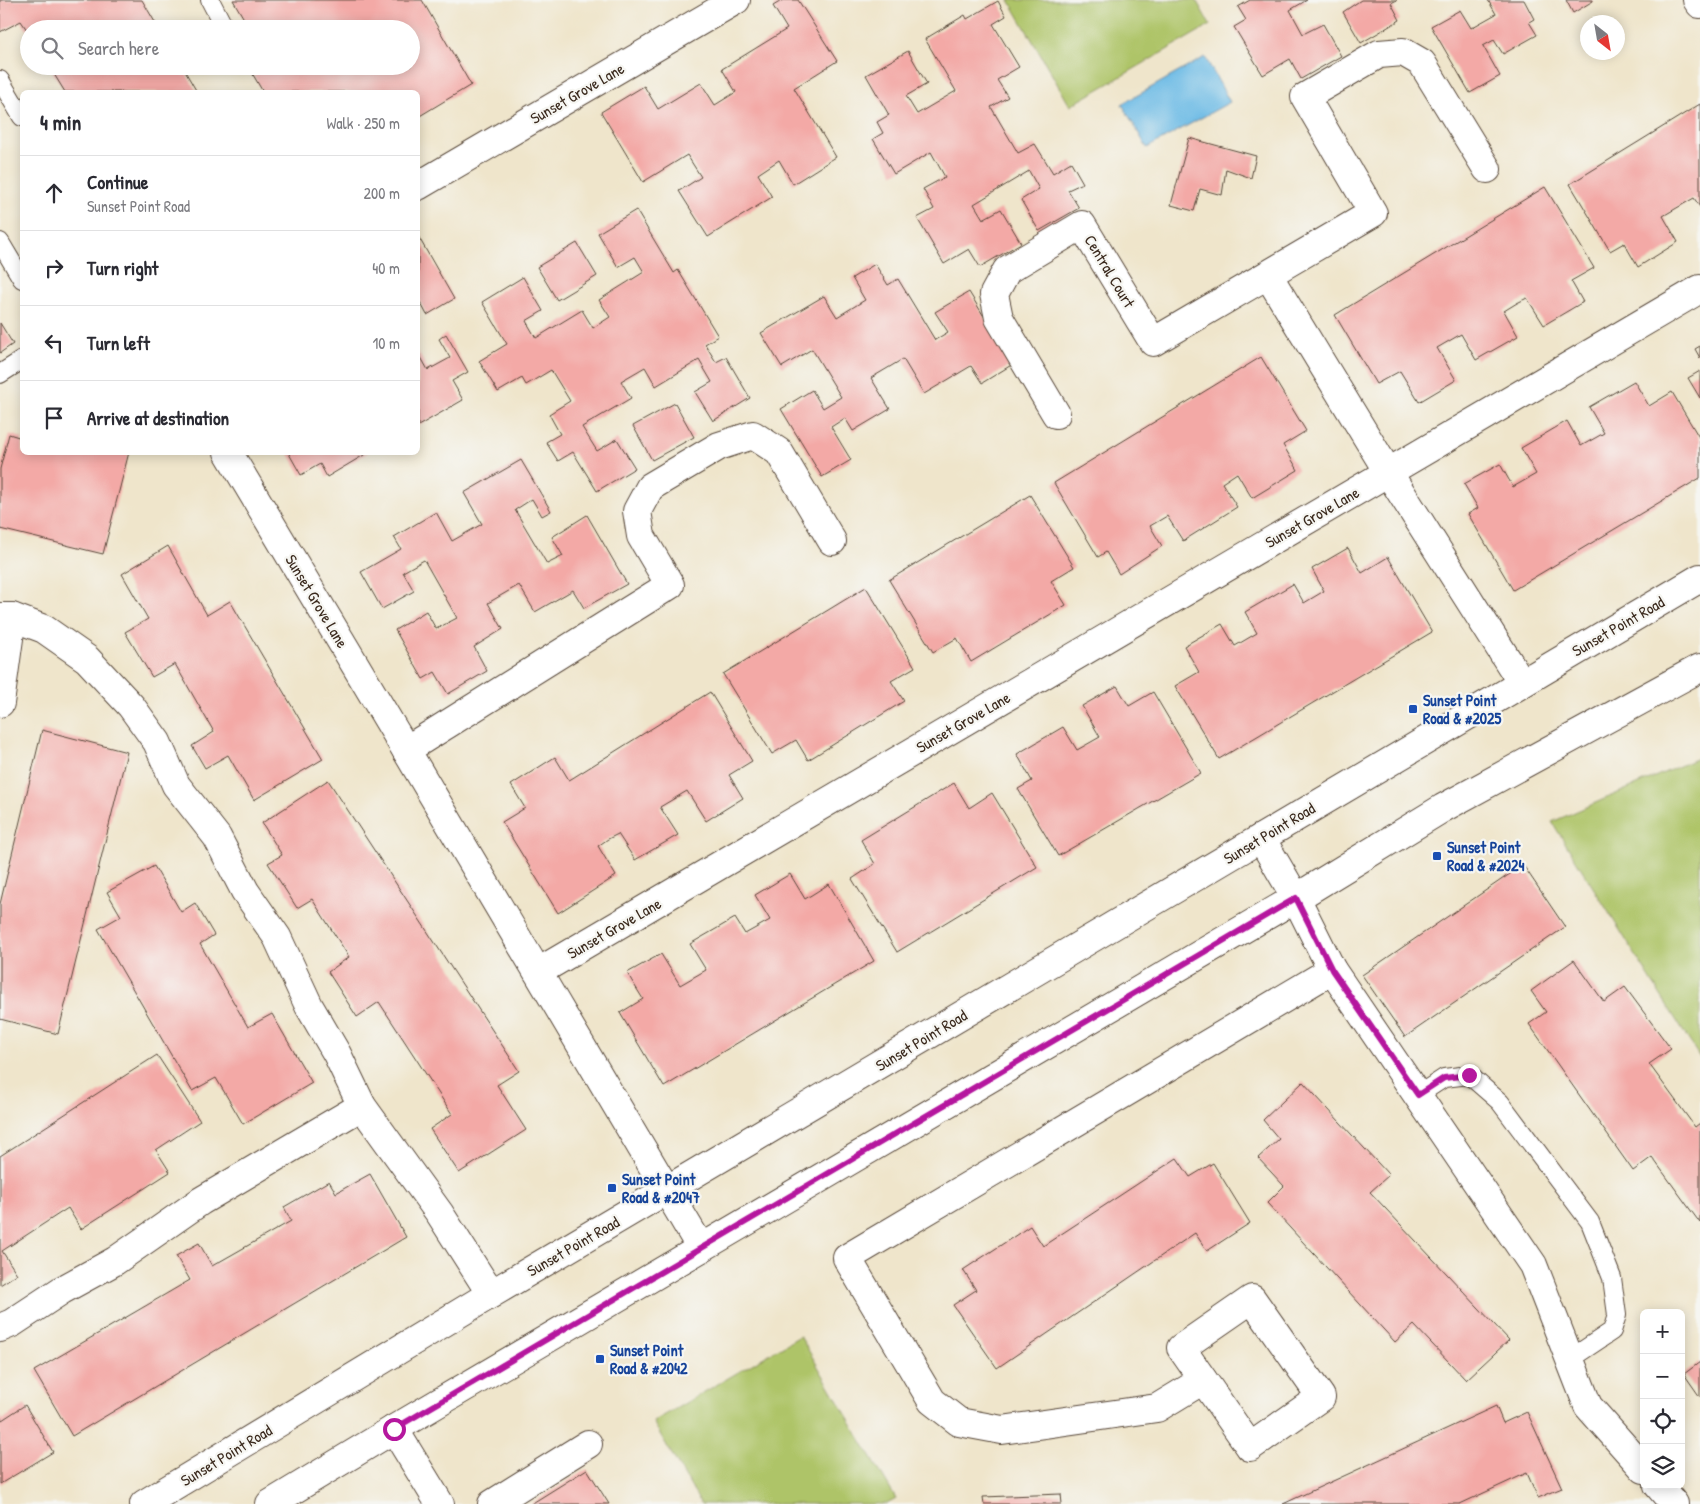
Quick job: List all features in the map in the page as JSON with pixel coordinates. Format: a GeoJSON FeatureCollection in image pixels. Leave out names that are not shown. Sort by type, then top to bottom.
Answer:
{"type":"FeatureCollection","features":[{"type":"Feature","properties":{"kind":"street","name":"Sunset Grove Lane"},"geometry":{"type":"LineString","coordinates":[[420,185],[736,0]]}},
{"type":"Feature","properties":{"kind":"street"},"geometry":{"type":"LineString","coordinates":[[1698,0],[1700,4]]}},
{"type":"Feature","properties":{"kind":"street","name":"Central Court"},"geometry":{"type":"LineString","coordinates":[[1056,414],[999,318],[994,294],[1007,270],[1082,224],[1153,342],[1373,213],[1305,98],[1379,54],[1403,52],[1422,62],[1487,169]]}},
{"type":"Feature","properties":{"kind":"street"},"geometry":{"type":"LineString","coordinates":[[1268,275],[1388,472],[1522,683]]}},
{"type":"Feature","properties":{"kind":"street","name":"Sunset Grove Lane"},"geometry":{"type":"LineString","coordinates":[[538,972],[1700,289]]}},
{"type":"Feature","properties":{"kind":"street"},"geometry":{"type":"LineString","coordinates":[[406,750],[670,585],[641,536],[637,511],[650,487],[719,446],[753,435],[779,452],[832,542]]}},
{"type":"Feature","properties":{"kind":"street","name":"Sunset Grove Lane"},"geometry":{"type":"LineString","coordinates":[[230,455],[701,1248]]}},
{"type":"Feature","properties":{"kind":"street","name":"Sunset Point Road"},"geometry":{"type":"LineString","coordinates":[[144,1504],[491,1294],[1700,578]]}},
{"type":"Feature","properties":{"kind":"street"},"geometry":{"type":"LineString","coordinates":[[0,703],[6,617],[44,629],[87,659],[131,706],[156,742],[176,785],[217,837],[245,892],[277,937],[309,1006],[337,1054],[362,1106],[440,1214],[491,1294]]}},
{"type":"Feature","properties":{"kind":"street"},"geometry":{"type":"LineString","coordinates":[[270,1504],[394,1429],[1296,898],[1443,808],[1700,668]]}},
{"type":"Feature","properties":{"kind":"street"},"geometry":{"type":"LineString","coordinates":[[1260,838],[1296,898],[1332,970],[1533,1265],[1588,1406],[1640,1464]]}},
{"type":"Feature","properties":{"kind":"street"},"geometry":{"type":"LineString","coordinates":[[1203,1380],[1157,1408],[1002,1430],[959,1422],[932,1401],[847,1258],[1332,970]]}},
{"type":"Feature","properties":{"kind":"street"},"geometry":{"type":"LineString","coordinates":[[0,1328],[12,1323],[62,1290],[115,1261],[201,1201],[362,1106]]}},
{"type":"Feature","properties":{"kind":"street"},"geometry":{"type":"LineString","coordinates":[[1252,1299],[1321,1397],[1250,1447],[1203,1380],[1181,1348],[1252,1299]]}},
{"type":"Feature","properties":{"kind":"street"},"geometry":{"type":"LineString","coordinates":[[394,1429],[440,1504]]}},
{"type":"Feature","properties":{"kind":"street"},"geometry":{"type":"LineString","coordinates":[[492,1504],[588,1444]]}},
{"type":"Feature","properties":{"kind":"street"},"geometry":{"type":"LineString","coordinates":[[1661,1489],[1674,1504]]}},
{"type":"Feature","properties":{"kind":"lane"},"geometry":{"type":"LineString","coordinates":[[210,0],[220,20]]}},
{"type":"Feature","properties":{"kind":"lane"},"geometry":{"type":"LineString","coordinates":[[0,80],[20,114]]}},
{"type":"Feature","properties":{"kind":"lane"},"geometry":{"type":"LineString","coordinates":[[0,242],[20,276]]}},
{"type":"Feature","properties":{"kind":"lane"},"geometry":{"type":"LineString","coordinates":[[0,374],[20,361]]}},
{"type":"Feature","properties":{"kind":"lane"},"geometry":{"type":"LineString","coordinates":[[1418,1095],[1444,1078],[1469,1075],[1500,1102],[1590,1222],[1612,1278],[1617,1315],[1612,1331],[1570,1359]]}},
{"type":"Feature","properties":{"kind":"green space"},"geometry":{"type":"Polygon","coordinates":[[[1009,0],[1196,0],[1210,25],[1070,106],[1009,0]]]}},
{"type":"Feature","properties":{"kind":"green space"},"geometry":{"type":"Polygon","coordinates":[[[1700,757],[1700,1058],[1552,822],[1700,757]]]}},
{"type":"Feature","properties":{"kind":"green space"},"geometry":{"type":"Polygon","coordinates":[[[800,1336],[896,1499],[887,1504],[701,1504],[653,1422],[800,1336]]]}},
{"type":"Feature","properties":{"kind":"water"},"geometry":{"type":"Polygon","coordinates":[[[1205,57],[1230,102],[1147,148],[1122,104],[1205,57]]]}},
{"type":"Feature","properties":{"kind":"building"},"geometry":{"type":"Polygon","coordinates":[[[0,0],[142,0],[154,20],[20,20],[0,32],[0,0]]]}},
{"type":"Feature","properties":{"kind":"building"},"geometry":{"type":"Polygon","coordinates":[[[233,0],[422,0],[471,85],[420,116],[420,90],[262,90],[253,75],[420,75],[420,20],[245,20],[233,0]]]}},
{"type":"Feature","properties":{"kind":"building"},"geometry":{"type":"Polygon","coordinates":[[[783,0],[798,0],[837,61],[794,88],[836,157],[793,184],[779,160],[758,174],[772,197],[708,237],[679,191],[701,177],[687,155],[643,182],[601,112],[644,86],[658,109],[701,83],[715,105],[736,92],[722,69],[787,29],[773,6],[783,0]]]}},
{"type":"Feature","properties":{"kind":"building"},"geometry":{"type":"Polygon","coordinates":[[[1250,0],[1307,0],[1290,10],[1303,34],[1323,24],[1341,56],[1301,79],[1290,59],[1263,75],[1234,27],[1246,20],[1238,7],[1250,0]]]}},
{"type":"Feature","properties":{"kind":"building"},"geometry":{"type":"Polygon","coordinates":[[[1361,0],[1397,0],[1391,3],[1400,20],[1361,43],[1343,12],[1361,0]]]}},
{"type":"Feature","properties":{"kind":"building"},"geometry":{"type":"Polygon","coordinates":[[[1488,0],[1524,0],[1534,19],[1529,22],[1537,35],[1503,54],[1494,40],[1483,46],[1500,76],[1470,93],[1431,26],[1460,10],[1471,28],[1496,14],[1488,0]]]}},
{"type":"Feature","properties":{"kind":"building"},"geometry":{"type":"Polygon","coordinates":[[[1566,0],[1593,0],[1593,1],[1573,13],[1566,0]]]}},
{"type":"Feature","properties":{"kind":"building"},"geometry":{"type":"Polygon","coordinates":[[[998,1],[1006,16],[993,24],[1019,67],[997,80],[1008,97],[991,107],[1018,153],[1035,144],[1053,173],[1071,162],[1083,183],[1068,190],[1079,208],[1039,231],[1021,200],[1039,189],[1029,171],[974,204],[983,219],[1001,209],[1021,243],[980,267],[969,249],[944,264],[917,218],[934,209],[923,189],[945,177],[931,152],[894,174],[873,139],[883,133],[877,122],[889,115],[866,75],[908,51],[927,84],[906,96],[917,114],[956,91],[925,39],[965,15],[967,19],[998,1]]]}},
{"type":"Feature","properties":{"kind":"building"},"geometry":{"type":"Polygon","coordinates":[[[55,75],[187,75],[196,90],[64,90],[55,75]]]}},
{"type":"Feature","properties":{"kind":"building"},"geometry":{"type":"Polygon","coordinates":[[[1700,104],[1700,207],[1694,198],[1663,216],[1678,242],[1638,267],[1624,243],[1610,251],[1570,184],[1700,104]]]}},
{"type":"Feature","properties":{"kind":"building"},"geometry":{"type":"Polygon","coordinates":[[[1189,138],[1256,156],[1251,178],[1226,169],[1222,195],[1200,189],[1194,211],[1171,205],[1189,138]]]}},
{"type":"Feature","properties":{"kind":"building"},"geometry":{"type":"Polygon","coordinates":[[[1545,187],[1594,268],[1571,281],[1583,302],[1544,325],[1527,298],[1517,303],[1504,311],[1518,336],[1476,360],[1461,334],[1437,348],[1456,380],[1419,402],[1400,371],[1376,384],[1335,315],[1545,187]]]}},
{"type":"Feature","properties":{"kind":"building"},"geometry":{"type":"Polygon","coordinates":[[[636,210],[674,273],[678,270],[718,336],[705,344],[716,362],[726,357],[750,398],[713,421],[695,392],[712,382],[699,360],[656,386],[645,367],[621,381],[631,398],[582,427],[597,451],[617,439],[635,468],[597,491],[573,452],[558,461],[546,442],[560,434],[549,414],[570,401],[551,370],[526,385],[522,378],[498,392],[479,361],[507,344],[482,302],[523,277],[543,311],[526,321],[536,338],[582,310],[593,328],[610,317],[599,300],[644,272],[635,257],[618,267],[598,233],[636,210]]]}},
{"type":"Feature","properties":{"kind":"building"},"geometry":{"type":"Polygon","coordinates":[[[420,240],[454,299],[427,315],[420,302],[420,240]]]}},
{"type":"Feature","properties":{"kind":"building"},"geometry":{"type":"Polygon","coordinates":[[[577,243],[597,276],[557,300],[537,267],[577,243]]]}},
{"type":"Feature","properties":{"kind":"building"},"geometry":{"type":"Polygon","coordinates":[[[875,264],[888,285],[898,279],[935,340],[948,332],[935,312],[969,292],[1013,364],[982,383],[971,366],[924,394],[903,359],[871,378],[890,409],[853,431],[845,418],[831,427],[851,460],[822,477],[781,409],[812,390],[823,408],[841,397],[812,349],[782,367],[761,333],[824,296],[837,317],[865,300],[852,278],[875,264]]]}},
{"type":"Feature","properties":{"kind":"building"},"geometry":{"type":"Polygon","coordinates":[[[0,323],[13,344],[0,353],[0,323]]]}},
{"type":"Feature","properties":{"kind":"building"},"geometry":{"type":"Polygon","coordinates":[[[446,334],[468,372],[452,381],[463,400],[420,425],[420,356],[428,370],[450,358],[439,339],[446,334]]]}},
{"type":"Feature","properties":{"kind":"building"},"geometry":{"type":"Polygon","coordinates":[[[1700,346],[1700,358],[1695,349],[1700,346]]]}},
{"type":"Feature","properties":{"kind":"building"},"geometry":{"type":"Polygon","coordinates":[[[1261,357],[1306,431],[1283,445],[1298,470],[1252,498],[1237,473],[1222,483],[1237,507],[1183,541],[1167,516],[1150,526],[1162,546],[1119,574],[1106,552],[1098,557],[1054,483],[1261,357]]]}},
{"type":"Feature","properties":{"kind":"building"},"geometry":{"type":"Polygon","coordinates":[[[1700,371],[1700,398],[1688,378],[1700,371]]]}},
{"type":"Feature","properties":{"kind":"building"},"geometry":{"type":"Polygon","coordinates":[[[1634,381],[1649,406],[1672,392],[1700,439],[1700,478],[1513,590],[1468,514],[1478,508],[1464,484],[1500,464],[1513,487],[1536,474],[1521,448],[1567,421],[1581,446],[1604,433],[1589,407],[1634,381]]]}},
{"type":"Feature","properties":{"kind":"building"},"geometry":{"type":"Polygon","coordinates":[[[675,403],[694,437],[652,460],[633,426],[675,403]]]}},
{"type":"Feature","properties":{"kind":"building"},"geometry":{"type":"Polygon","coordinates":[[[9,434],[20,437],[20,455],[128,455],[103,554],[0,529],[0,469],[9,434]]]}},
{"type":"Feature","properties":{"kind":"building"},"geometry":{"type":"Polygon","coordinates":[[[290,455],[364,455],[327,477],[320,464],[301,475],[290,455]]]}},
{"type":"Feature","properties":{"kind":"building"},"geometry":{"type":"Polygon","coordinates":[[[521,460],[551,511],[542,516],[532,499],[515,510],[547,564],[563,556],[552,537],[587,515],[627,584],[584,608],[573,590],[535,612],[519,585],[488,603],[503,629],[474,647],[487,671],[448,694],[435,672],[423,679],[395,630],[426,611],[436,629],[457,618],[424,560],[403,572],[414,591],[382,609],[361,572],[401,549],[394,537],[436,512],[452,541],[482,524],[464,493],[521,460]]]}},
{"type":"Feature","properties":{"kind":"building"},"geometry":{"type":"Polygon","coordinates":[[[1030,495],[1074,567],[1051,581],[1066,605],[971,662],[957,638],[933,652],[889,580],[1030,495]]]}},
{"type":"Feature","properties":{"kind":"building"},"geometry":{"type":"Polygon","coordinates":[[[168,546],[207,615],[230,601],[323,759],[254,800],[228,755],[205,768],[192,746],[214,732],[175,664],[152,677],[125,632],[148,619],[122,574],[168,546]]]}},
{"type":"Feature","properties":{"kind":"building"},"geometry":{"type":"Polygon","coordinates":[[[1348,548],[1362,573],[1388,557],[1432,632],[1219,759],[1175,686],[1199,672],[1184,646],[1222,624],[1235,646],[1257,633],[1245,612],[1293,584],[1304,603],[1324,591],[1312,569],[1348,548]]]}},
{"type":"Feature","properties":{"kind":"building"},"geometry":{"type":"Polygon","coordinates":[[[866,587],[915,667],[891,681],[904,701],[808,760],[796,740],[772,754],[723,674],[866,587]]]}},
{"type":"Feature","properties":{"kind":"building"},"geometry":{"type":"Polygon","coordinates":[[[1117,686],[1129,706],[1153,692],[1201,773],[1058,856],[1018,789],[1032,781],[1017,754],[1063,727],[1077,750],[1100,737],[1082,706],[1117,686]]]}},
{"type":"Feature","properties":{"kind":"building"},"geometry":{"type":"Polygon","coordinates":[[[710,692],[752,761],[729,775],[743,798],[706,821],[687,791],[660,807],[678,835],[635,860],[618,834],[608,839],[598,846],[616,876],[558,913],[502,822],[525,808],[511,785],[555,757],[569,780],[710,692]]]}},
{"type":"Feature","properties":{"kind":"building"},"geometry":{"type":"Polygon","coordinates":[[[42,730],[127,752],[58,1034],[0,1019],[0,904],[42,730]]]}},
{"type":"Feature","properties":{"kind":"building"},"geometry":{"type":"Polygon","coordinates":[[[328,780],[519,1071],[497,1085],[526,1130],[459,1173],[430,1129],[452,1114],[379,1002],[357,1017],[328,972],[349,957],[312,899],[297,908],[268,863],[282,855],[262,823],[328,780]]]}},
{"type":"Feature","properties":{"kind":"building"},"geometry":{"type":"Polygon","coordinates":[[[954,783],[969,808],[992,793],[1037,867],[897,952],[852,879],[875,864],[861,840],[954,783]]]}},
{"type":"Feature","properties":{"kind":"building"},"geometry":{"type":"Polygon","coordinates":[[[1523,865],[1565,927],[1405,1037],[1362,975],[1523,865]]]}},
{"type":"Feature","properties":{"kind":"building"},"geometry":{"type":"Polygon","coordinates":[[[154,866],[181,912],[195,903],[214,935],[200,944],[248,1027],[272,1014],[312,1083],[243,1124],[216,1078],[192,1091],[98,929],[121,916],[107,892],[154,866]]]}},
{"type":"Feature","properties":{"kind":"building"},"geometry":{"type":"Polygon","coordinates":[[[790,874],[805,899],[829,884],[874,961],[664,1087],[620,1013],[643,999],[627,973],[661,954],[680,985],[706,970],[690,944],[735,918],[745,934],[770,920],[755,895],[790,874]]]}},
{"type":"Feature","properties":{"kind":"building"},"geometry":{"type":"Polygon","coordinates":[[[1574,960],[1604,1002],[1625,987],[1671,1049],[1649,1064],[1695,1127],[1700,1123],[1700,1223],[1652,1157],[1633,1171],[1529,1024],[1546,1012],[1531,991],[1574,960]]]}},
{"type":"Feature","properties":{"kind":"building"},"geometry":{"type":"Polygon","coordinates":[[[157,1055],[200,1121],[156,1150],[170,1172],[81,1229],[68,1208],[2,1251],[17,1274],[0,1285],[0,1156],[157,1055]]]}},
{"type":"Feature","properties":{"kind":"building"},"geometry":{"type":"Polygon","coordinates":[[[1303,1082],[1389,1175],[1370,1192],[1509,1340],[1466,1380],[1414,1325],[1395,1342],[1267,1203],[1284,1186],[1258,1158],[1279,1139],[1263,1120],[1303,1082]]]}},
{"type":"Feature","properties":{"kind":"building"},"geometry":{"type":"Polygon","coordinates":[[[1177,1158],[1190,1177],[1213,1163],[1250,1223],[1207,1251],[1195,1233],[997,1368],[953,1305],[976,1290],[963,1270],[1030,1226],[1043,1246],[1177,1158]]]}},
{"type":"Feature","properties":{"kind":"building"},"geometry":{"type":"Polygon","coordinates":[[[370,1174],[406,1237],[72,1436],[34,1371],[190,1280],[176,1256],[199,1243],[212,1266],[291,1221],[284,1207],[329,1181],[336,1193],[370,1174]]]}},
{"type":"Feature","properties":{"kind":"building"},"geometry":{"type":"Polygon","coordinates":[[[1700,1362],[1700,1397],[1685,1375],[1685,1373],[1700,1362]]]}},
{"type":"Feature","properties":{"kind":"building"},"geometry":{"type":"Polygon","coordinates":[[[25,1405],[53,1452],[0,1484],[0,1416],[2,1420],[25,1405]]]}},
{"type":"Feature","properties":{"kind":"building"},"geometry":{"type":"Polygon","coordinates":[[[1496,1406],[1503,1423],[1527,1412],[1562,1488],[1538,1498],[1527,1473],[1460,1504],[1283,1504],[1496,1406]]]}},
{"type":"Feature","properties":{"kind":"building"},"geometry":{"type":"Polygon","coordinates":[[[587,1469],[609,1504],[531,1504],[587,1469]]]}},
{"type":"Feature","properties":{"kind":"building"},"geometry":{"type":"Polygon","coordinates":[[[1061,1494],[1062,1504],[984,1504],[983,1497],[1061,1494]]]}},
{"type":"Feature","properties":{"kind":"place","name":"Sunset Point Road & #2025"},"geometry":{"type":"Point","coordinates":[1413,709]}},
{"type":"Feature","properties":{"kind":"place","name":"Sunset Point Road & #2024"},"geometry":{"type":"Point","coordinates":[1437,856]}},
{"type":"Feature","properties":{"kind":"place","name":"Sunset Point Road & #2047"},"geometry":{"type":"Point","coordinates":[612,1188]}},
{"type":"Feature","properties":{"kind":"place","name":"Sunset Point Road & #2042"},"geometry":{"type":"Point","coordinates":[600,1359]}},
{"type":"Feature","properties":{"kind":"route"},"geometry":{"type":"LineString","coordinates":[[394,1429],[1296,898],[1332,970],[1418,1095],[1444,1078],[1469,1075]]}}]}
